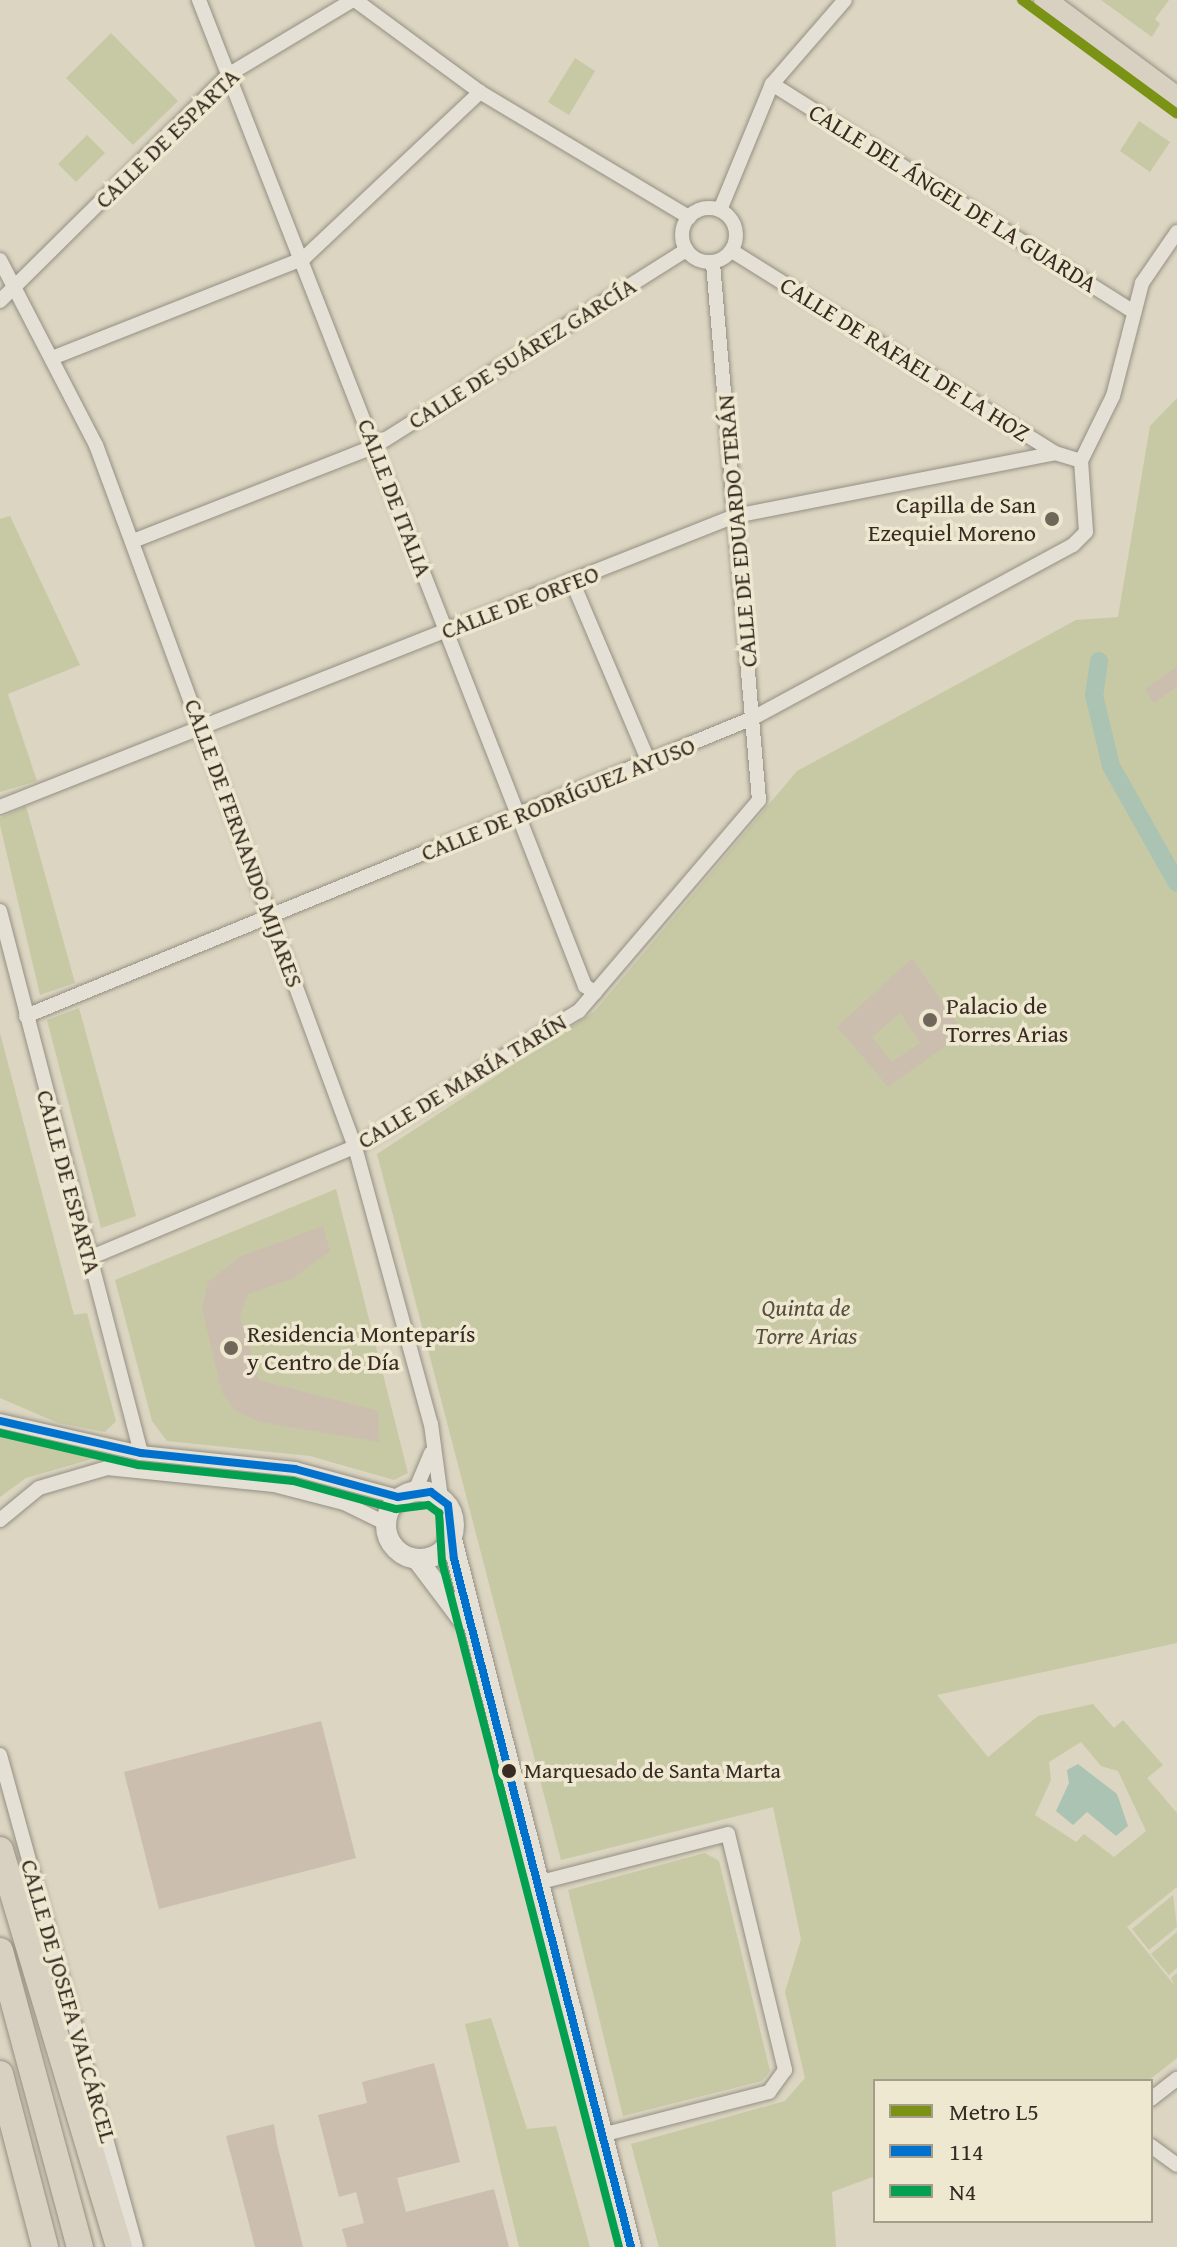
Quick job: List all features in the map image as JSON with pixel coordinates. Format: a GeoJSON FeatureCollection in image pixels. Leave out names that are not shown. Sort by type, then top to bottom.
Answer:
{"type":"FeatureCollection","features":[{"type":"Feature","properties":{"kind":"highway"},"geometry":{"type":"LineString","coordinates":[[0,1850],[119,2247]]}},
{"type":"Feature","properties":{"kind":"highway"},"geometry":{"type":"LineString","coordinates":[[0,1951],[80,2247]]}},
{"type":"Feature","properties":{"kind":"highway"},"geometry":{"type":"LineString","coordinates":[[0,2074],[45,2247]]}},
{"type":"Feature","properties":{"kind":"main road"},"geometry":{"type":"LineString","coordinates":[[1055,3],[1177,98]]}},
{"type":"Feature","properties":{"kind":"street","name":"CALLE DE ITALIA"},"geometry":{"type":"LineString","coordinates":[[199,0],[304,258],[585,986],[595,992]]}},
{"type":"Feature","properties":{"kind":"street","name":"CALLE DE ESPARTA"},"geometry":{"type":"LineString","coordinates":[[0,301],[228,75],[354,0]]}},
{"type":"Feature","properties":{"kind":"street"},"geometry":{"type":"LineString","coordinates":[[354,0],[480,92],[689,217]]}},
{"type":"Feature","properties":{"kind":"street"},"geometry":{"type":"LineString","coordinates":[[720,210],[772,84],[845,0]]}},
{"type":"Feature","properties":{"kind":"street","name":"CALLE DEL ÁNGEL DE LA GUARDA"},"geometry":{"type":"LineString","coordinates":[[772,84],[1134,312]]}},
{"type":"Feature","properties":{"kind":"street"},"geometry":{"type":"LineString","coordinates":[[52,358],[304,258],[480,92]]}},
{"type":"Feature","properties":{"kind":"street"},"geometry":{"type":"LineString","coordinates":[[704,208],[720,210],[736,228],[732,251],[713,263],[686,250],[682,233],[689,217],[704,208]]}},
{"type":"Feature","properties":{"kind":"street"},"geometry":{"type":"LineString","coordinates":[[1081,461],[1113,396],[1142,283],[1177,232]]}},
{"type":"Feature","properties":{"kind":"street","name":"CALLE DE SUÁREZ GARCÍA"},"geometry":{"type":"LineString","coordinates":[[133,541],[375,446],[686,250]]}},
{"type":"Feature","properties":{"kind":"street","name":"CALLE DE RAFAEL DE LA HOZ"},"geometry":{"type":"LineString","coordinates":[[732,251],[1055,453],[1081,461]]}},
{"type":"Feature","properties":{"kind":"street","name":"CALLE DE FERNANDO MIJARES"},"geometry":{"type":"LineString","coordinates":[[0,260],[96,445],[203,727],[355,1147],[433,1445],[441,1498]]}},
{"type":"Feature","properties":{"kind":"street","name":"CALLE DE EDUARDO TERÁN"},"geometry":{"type":"LineString","coordinates":[[713,263],[759,800]]}},
{"type":"Feature","properties":{"kind":"street","name":"CALLE DE ORFEO"},"geometry":{"type":"LineString","coordinates":[[0,807],[735,516],[1055,453]]}},
{"type":"Feature","properties":{"kind":"street","name":"CALLE DE RODRÍGUEZ AYUSO"},"geometry":{"type":"LineString","coordinates":[[26,1016],[753,718],[1073,545],[1086,532],[1081,461]]}},
{"type":"Feature","properties":{"kind":"street"},"geometry":{"type":"LineString","coordinates":[[572,581],[649,762]]}},
{"type":"Feature","properties":{"kind":"street","name":"CALLE DE MARÍA TARÍN"},"geometry":{"type":"LineString","coordinates":[[89,1258],[355,1147],[579,1011],[759,800]]}},
{"type":"Feature","properties":{"kind":"street","name":"CALLE DE ESPARTA"},"geometry":{"type":"LineString","coordinates":[[0,911],[141,1453]]}},
{"type":"Feature","properties":{"kind":"street"},"geometry":{"type":"LineString","coordinates":[[0,1421],[141,1453],[295,1469],[406,1494],[441,1498],[454,1517],[452,1539],[478,1652],[631,2247]]}},
{"type":"Feature","properties":{"kind":"street"},"geometry":{"type":"LineString","coordinates":[[385,1523],[406,1494],[433,1445]]}},
{"type":"Feature","properties":{"kind":"street"},"geometry":{"type":"LineString","coordinates":[[0,1520],[39,1488],[107,1468],[274,1485],[333,1499],[385,1523],[394,1548],[417,1559],[455,1604],[478,1652]]}},
{"type":"Feature","properties":{"kind":"street"},"geometry":{"type":"LineString","coordinates":[[417,1559],[438,1554],[452,1539]]}},
{"type":"Feature","properties":{"kind":"street","name":"CALLE DE JOSEFA VALCÁRCEL"},"geometry":{"type":"LineString","coordinates":[[0,1755],[136,2247]]}},
{"type":"Feature","properties":{"kind":"street"},"geometry":{"type":"LineString","coordinates":[[537,1883],[728,1834],[785,2070],[769,2092],[602,2135]]}},
{"type":"Feature","properties":{"kind":"street"},"geometry":{"type":"LineString","coordinates":[[1153,2097],[1177,2079]]}},
{"type":"Feature","properties":{"kind":"street"},"geometry":{"type":"LineString","coordinates":[[1153,2147],[1177,2165]]}},
{"type":"Feature","properties":{"kind":"green space"},"geometry":{"type":"Polygon","coordinates":[[[1101,0],[1169,0],[1155,19],[1160,24],[1152,37],[1101,0]]]}},
{"type":"Feature","properties":{"kind":"green space"},"geometry":{"type":"Polygon","coordinates":[[[111,33],[178,101],[133,145],[66,78],[111,33]]]}},
{"type":"Feature","properties":{"kind":"green space"},"geometry":{"type":"Polygon","coordinates":[[[575,58],[595,71],[569,115],[548,102],[575,58]]]}},
{"type":"Feature","properties":{"kind":"green space"},"geometry":{"type":"Polygon","coordinates":[[[1139,121],[1170,142],[1150,172],[1120,151],[1139,121]]]}},
{"type":"Feature","properties":{"kind":"green space"},"geometry":{"type":"Polygon","coordinates":[[[87,135],[105,153],[76,182],[58,164],[87,135]]]}},
{"type":"Feature","properties":{"kind":"green space","name":"Quinta de Torre Arias"},"geometry":{"type":"Polygon","coordinates":[[[1177,398],[1177,1643],[937,1695],[988,1757],[1038,1716],[1093,1704],[1114,1728],[1123,1720],[1163,1765],[1147,1778],[1177,1813],[1177,1887],[1127,1927],[1175,1986],[1171,1978],[1177,1973],[1177,2058],[1151,2079],[873,2079],[873,2177],[832,2192],[836,2247],[659,2247],[631,2144],[785,2101],[805,2078],[785,1992],[801,1939],[773,1807],[561,1860],[377,1154],[594,1012],[797,771],[1076,620],[1118,617],[1150,426],[1177,398]],[[1081,1742],[1049,1762],[1051,1780],[1035,1815],[1076,1842],[1084,1834],[1114,1857],[1146,1831],[1118,1771],[1101,1766],[1081,1742]]]}},
{"type":"Feature","properties":{"kind":"green space"},"geometry":{"type":"Polygon","coordinates":[[[10,516],[80,665],[8,694],[37,781],[0,792],[0,519],[10,516]]]}},
{"type":"Feature","properties":{"kind":"green space"},"geometry":{"type":"Polygon","coordinates":[[[26,806],[75,983],[40,995],[0,825],[0,818],[26,806]]]}},
{"type":"Feature","properties":{"kind":"green space"},"geometry":{"type":"Polygon","coordinates":[[[79,1008],[136,1216],[101,1228],[47,1020],[79,1008]]]}},
{"type":"Feature","properties":{"kind":"green space"},"geometry":{"type":"Polygon","coordinates":[[[0,1033],[74,1315],[87,1313],[116,1421],[105,1432],[58,1423],[0,1398],[0,1033]]]}},
{"type":"Feature","properties":{"kind":"green space"},"geometry":{"type":"Polygon","coordinates":[[[336,1189],[408,1473],[394,1480],[310,1456],[167,1441],[152,1421],[115,1280],[336,1189]]]}},
{"type":"Feature","properties":{"kind":"green space"},"geometry":{"type":"Polygon","coordinates":[[[0,1430],[45,1444],[106,1455],[26,1478],[0,1497],[0,1430]]]}},
{"type":"Feature","properties":{"kind":"green space"},"geometry":{"type":"Polygon","coordinates":[[[705,1853],[719,1861],[770,2071],[762,2081],[623,2116],[568,1890],[705,1853]]]}},
{"type":"Feature","properties":{"kind":"green space"},"geometry":{"type":"Polygon","coordinates":[[[1173,1895],[1177,1927],[1149,1950],[1132,1929],[1173,1895]]]}},
{"type":"Feature","properties":{"kind":"green space"},"geometry":{"type":"Polygon","coordinates":[[[1177,1932],[1177,1968],[1169,1975],[1151,1954],[1177,1932]]]}},
{"type":"Feature","properties":{"kind":"green space"},"geometry":{"type":"Polygon","coordinates":[[[491,2018],[527,2129],[556,2126],[590,2247],[519,2247],[465,2024],[491,2018]]]}},
{"type":"Feature","properties":{"kind":"shaded area"},"geometry":{"type":"Polygon","coordinates":[[[1078,1764],[1117,1794],[1128,1826],[1116,1836],[1087,1812],[1073,1825],[1056,1811],[1069,1783],[1067,1770],[1078,1764]]]}},
{"type":"Feature","properties":{"kind":"building"},"geometry":{"type":"Polygon","coordinates":[[[1177,666],[1177,687],[1154,703],[1145,689],[1177,666]]]}},
{"type":"Feature","properties":{"kind":"building","name":"Palacio de Torres Arias"},"geometry":{"type":"Polygon","coordinates":[[[912,958],[964,1033],[888,1087],[837,1027],[912,958]],[[900,1013],[872,1037],[892,1062],[920,1043],[900,1013]]]}},
{"type":"Feature","properties":{"kind":"building","name":"Residencia Monteparís y Centro de Día"},"geometry":{"type":"Polygon","coordinates":[[[323,1226],[330,1251],[292,1279],[248,1294],[240,1317],[259,1380],[378,1411],[379,1442],[259,1422],[235,1410],[222,1392],[202,1309],[208,1282],[239,1257],[323,1226]]]}},
{"type":"Feature","properties":{"kind":"building"},"geometry":{"type":"Polygon","coordinates":[[[321,1721],[356,1858],[159,1909],[124,1772],[321,1721]]]}},
{"type":"Feature","properties":{"kind":"building"},"geometry":{"type":"Polygon","coordinates":[[[434,2063],[460,2162],[397,2178],[406,2212],[494,2189],[509,2247],[347,2247],[342,2229],[364,2223],[356,2192],[339,2197],[318,2115],[367,2103],[362,2082],[434,2063]]]}},
{"type":"Feature","properties":{"kind":"building"},"geometry":{"type":"Polygon","coordinates":[[[274,2124],[303,2247],[255,2247],[226,2136],[274,2124]]]}},
{"type":"Feature","properties":{"kind":"waterway"},"geometry":{"type":"LineString","coordinates":[[1099,661],[1094,695],[1111,766],[1177,883]]}},
{"type":"Feature","properties":{"kind":"metro line","name":"L5"},"geometry":{"type":"LineString","coordinates":[[1022,0],[1177,114]]}},
{"type":"Feature","properties":{"kind":"transit line","name":"114"},"geometry":{"type":"LineString","coordinates":[[0,1421],[141,1453],[295,1469],[398,1497],[431,1492],[448,1505],[454,1559],[631,2247]]}},
{"type":"Feature","properties":{"kind":"transit line","name":"N4"},"geometry":{"type":"LineString","coordinates":[[0,1433],[138,1465],[293,1481],[396,1509],[428,1505],[439,1513],[442,1562],[619,2247]]}},
{"type":"Feature","properties":{"kind":"place","name":"Capilla de San Ezequiel Moreno"},"geometry":{"type":"Point","coordinates":[1052,519]}},
{"type":"Feature","properties":{"kind":"place","name":"Palacio de Torres Arias"},"geometry":{"type":"Point","coordinates":[930,1020]}},
{"type":"Feature","properties":{"kind":"place","name":"Residencia Monteparís y Centro de Día"},"geometry":{"type":"Point","coordinates":[231,1348]}},
{"type":"Feature","properties":{"kind":"place","name":"Marquesado de Santa Marta"},"geometry":{"type":"Point","coordinates":[509,1771]}}]}
